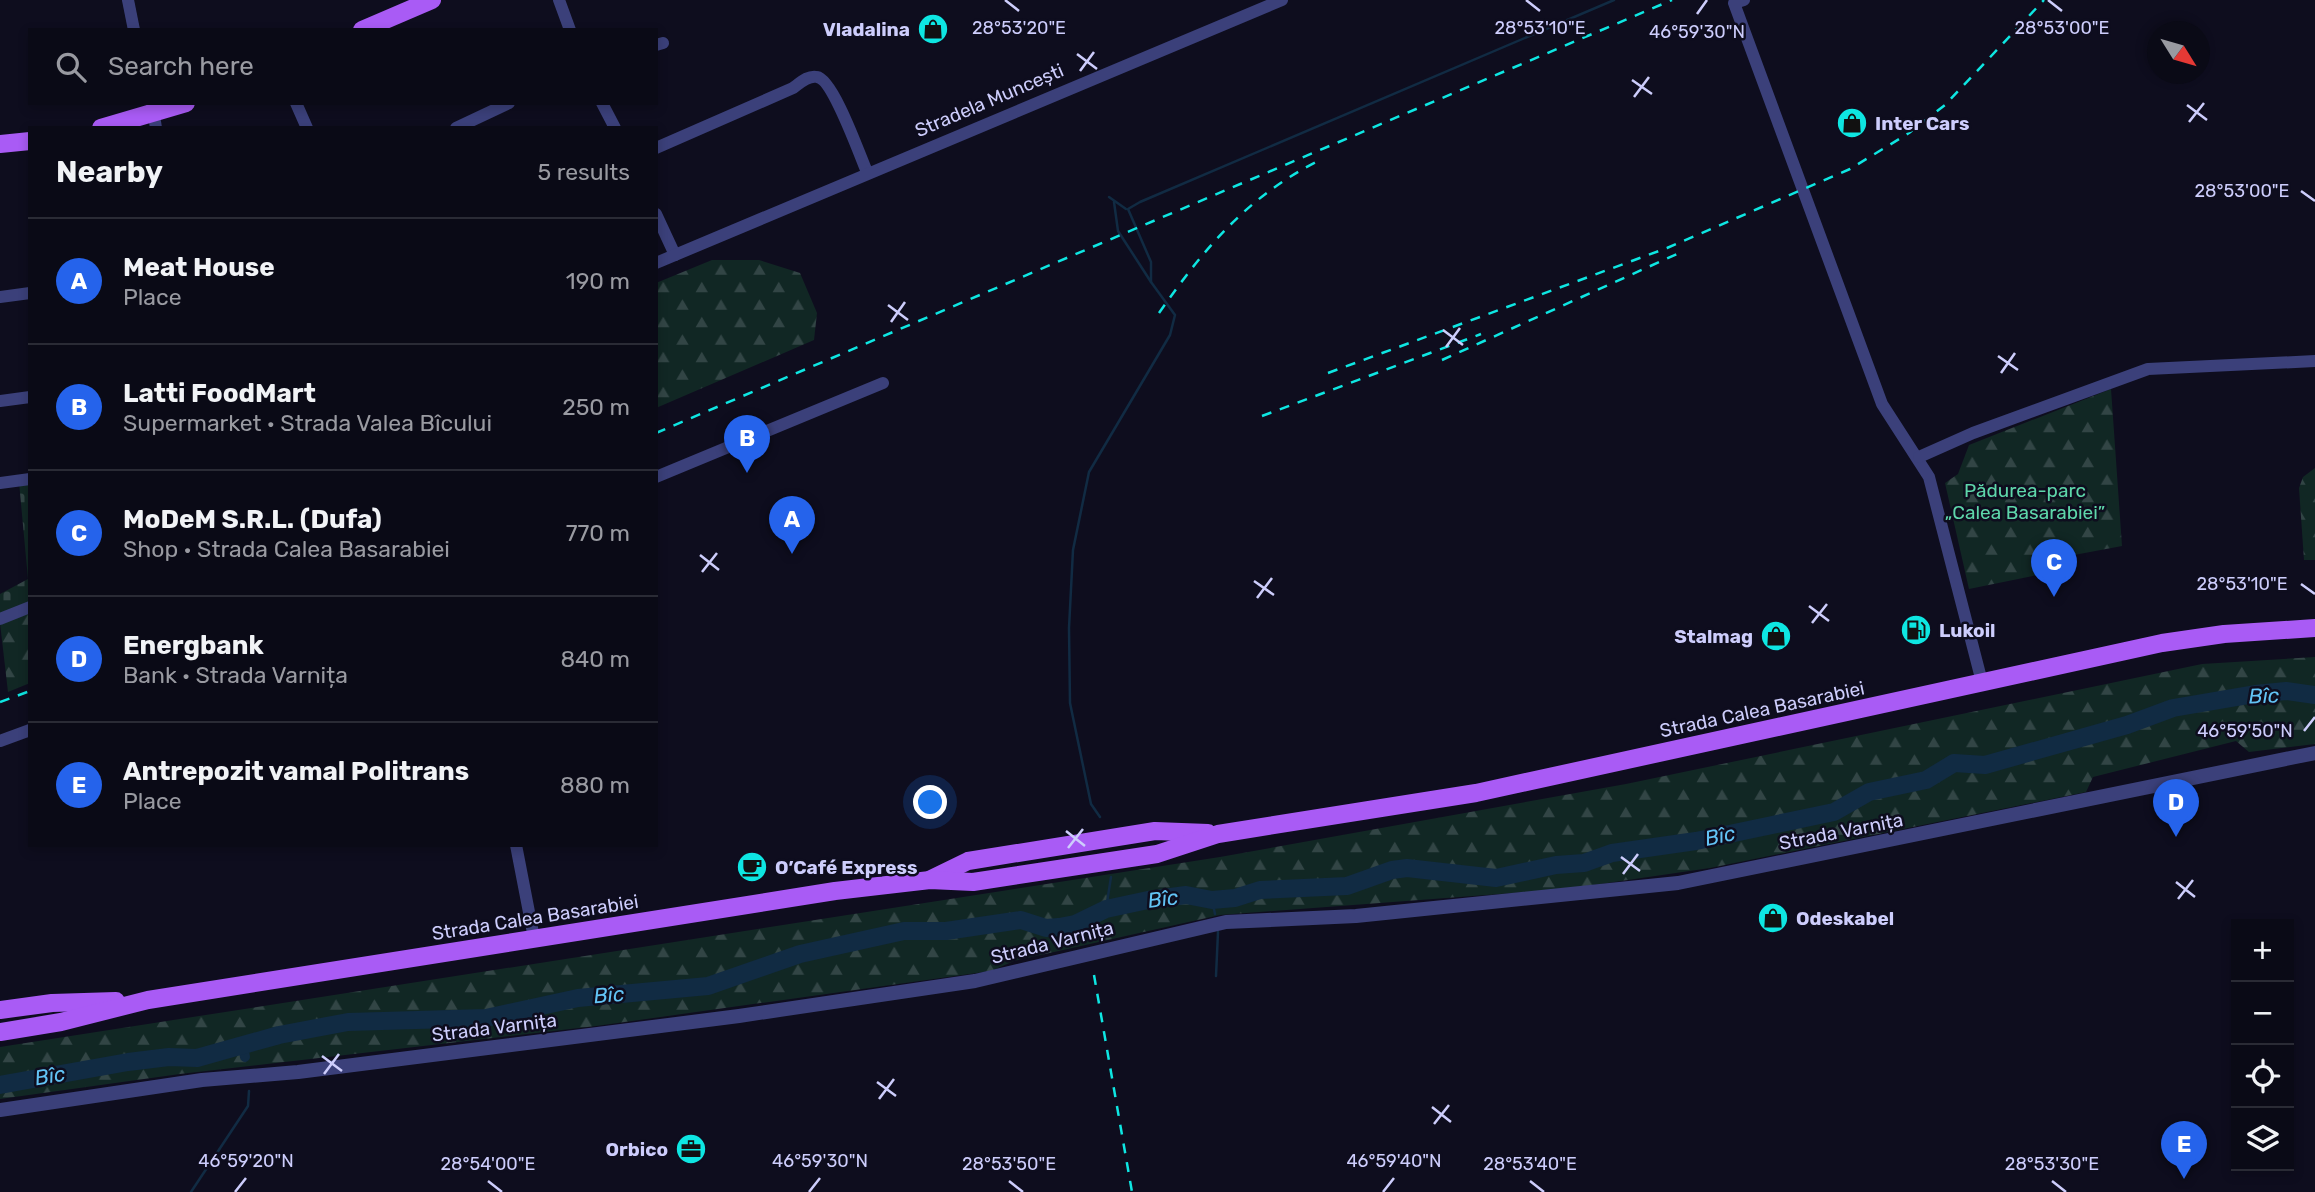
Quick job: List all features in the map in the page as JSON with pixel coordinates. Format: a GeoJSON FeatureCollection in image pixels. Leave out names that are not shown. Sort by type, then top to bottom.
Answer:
{"type":"FeatureCollection","features":[{"type":"Feature","properties":{"kind":"main road"},"geometry":{"type":"LineString","coordinates":[[367,28],[432,0]]}},
{"type":"Feature","properties":{"kind":"main road"},"geometry":{"type":"LineString","coordinates":[[109,126],[181,105]]}},
{"type":"Feature","properties":{"kind":"main road"},"geometry":{"type":"LineString","coordinates":[[0,144],[28,141]]}},
{"type":"Feature","properties":{"kind":"main road","name":"Strada Calea Basarabiei"},"geometry":{"type":"LineString","coordinates":[[0,1032],[61,1022],[148,1000],[835,891],[930,880],[973,882],[1157,854],[1218,834],[1476,793],[2162,643],[2224,634],[2315,628]]}},
{"type":"Feature","properties":{"kind":"main road"},"geometry":{"type":"LineString","coordinates":[[1155,831],[1157,854]]}},
{"type":"Feature","properties":{"kind":"main road","name":"Strada Calea Basarabiei"},"geometry":{"type":"LineString","coordinates":[[930,880],[968,861],[1155,831],[1218,834]]}},
{"type":"Feature","properties":{"kind":"main road"},"geometry":{"type":"LineString","coordinates":[[1012,855],[1007,864],[1013,876]]}},
{"type":"Feature","properties":{"kind":"main road","name":"Strada Calea Basarabiei"},"geometry":{"type":"LineString","coordinates":[[0,1010],[52,1003],[148,1000]]}},
{"type":"Feature","properties":{"kind":"street"},"geometry":{"type":"LineString","coordinates":[[559,0],[569,28]]}},
{"type":"Feature","properties":{"kind":"street","name":"Stradela Muncești"},"geometry":{"type":"LineString","coordinates":[[658,262],[867,172],[1282,0]]}},
{"type":"Feature","properties":{"kind":"street"},"geometry":{"type":"LineString","coordinates":[[1744,0],[1734,3],[1882,404],[1919,457],[1936,498],[1982,682]]}},
{"type":"Feature","properties":{"kind":"street"},"geometry":{"type":"LineString","coordinates":[[126,1],[133,28]]}},
{"type":"Feature","properties":{"kind":"street"},"geometry":{"type":"LineString","coordinates":[[658,147],[793,88],[808,78],[820,77],[837,104],[867,172]]}},
{"type":"Feature","properties":{"kind":"street"},"geometry":{"type":"LineString","coordinates":[[297,105],[306,126]]}},
{"type":"Feature","properties":{"kind":"street"},"geometry":{"type":"LineString","coordinates":[[460,126],[505,105]]}},
{"type":"Feature","properties":{"kind":"street"},"geometry":{"type":"LineString","coordinates":[[603,105],[614,126]]}},
{"type":"Feature","properties":{"kind":"street"},"geometry":{"type":"LineString","coordinates":[[658,219],[675,255]]}},
{"type":"Feature","properties":{"kind":"street"},"geometry":{"type":"LineString","coordinates":[[0,297],[28,293]]}},
{"type":"Feature","properties":{"kind":"street"},"geometry":{"type":"LineString","coordinates":[[1919,457],[1973,433],[2148,369],[2315,361]]}},
{"type":"Feature","properties":{"kind":"street"},"geometry":{"type":"LineString","coordinates":[[658,476],[883,383]]}},
{"type":"Feature","properties":{"kind":"street"},"geometry":{"type":"LineString","coordinates":[[0,401],[28,397]]}},
{"type":"Feature","properties":{"kind":"street"},"geometry":{"type":"LineString","coordinates":[[0,483],[28,479]]}},
{"type":"Feature","properties":{"kind":"street"},"geometry":{"type":"LineString","coordinates":[[0,619],[28,608]]}},
{"type":"Feature","properties":{"kind":"street"},"geometry":{"type":"LineString","coordinates":[[0,741],[28,731]]}},
{"type":"Feature","properties":{"kind":"street","name":"Strada Varnița"},"geometry":{"type":"LineString","coordinates":[[0,1110],[202,1080],[298,1072],[739,1016],[975,981],[1226,922],[1356,916],[1678,883],[2315,753]]}},
{"type":"Feature","properties":{"kind":"street"},"geometry":{"type":"LineString","coordinates":[[516,847],[534,938]]}},
{"type":"Feature","properties":{"kind":"green space"},"geometry":{"type":"Polygon","coordinates":[[[712,260],[759,260],[800,273],[817,313],[814,340],[658,407],[658,282],[712,260]]]}},
{"type":"Feature","properties":{"kind":"green space","name":"Pădurea-parc „Calea Basarabiei”"},"geometry":{"type":"Polygon","coordinates":[[[2111,389],[2122,546],[2074,555],[2076,567],[1969,589],[1945,483],[1958,474],[1969,445],[2111,389]]]}},
{"type":"Feature","properties":{"kind":"green space"},"geometry":{"type":"Polygon","coordinates":[[[2315,468],[2315,560],[2304,560],[2299,488],[2303,477],[2315,468]]]}},
{"type":"Feature","properties":{"kind":"green space"},"geometry":{"type":"Polygon","coordinates":[[[28,481],[28,579],[19,482],[28,481]]]}},
{"type":"Feature","properties":{"kind":"green space"},"geometry":{"type":"Polygon","coordinates":[[[28,579],[28,607],[0,617],[0,594],[28,579]]]}},
{"type":"Feature","properties":{"kind":"green space"},"geometry":{"type":"Polygon","coordinates":[[[28,611],[28,684],[8,692],[0,623],[28,611]]]}},
{"type":"Feature","properties":{"kind":"green space"},"geometry":{"type":"Polygon","coordinates":[[[2315,657],[2315,744],[2249,752],[2236,741],[2093,777],[2086,792],[1710,868],[1566,889],[1220,915],[1014,961],[991,971],[596,1026],[180,1074],[0,1099],[0,1047],[1220,857],[1626,784],[2202,664],[2315,657]]]}},
{"type":"Feature","properties":{"kind":"waterway"},"geometry":{"type":"LineString","coordinates":[[1100,817],[1091,804],[1070,703],[1069,628],[1073,550],[1089,472],[1170,335],[1175,315],[1151,282],[1151,262],[1128,209],[1614,0]]}},
{"type":"Feature","properties":{"kind":"waterway"},"geometry":{"type":"LineString","coordinates":[[1109,197],[1126,209]]}},
{"type":"Feature","properties":{"kind":"waterway"},"geometry":{"type":"LineString","coordinates":[[1114,202],[1118,231],[1151,282]]}},
{"type":"Feature","properties":{"kind":"waterway","name":"Bîc"},"geometry":{"type":"LineString","coordinates":[[0,1085],[128,1062],[169,1057],[197,1058],[279,1035],[348,1022],[486,1018],[578,998],[708,986],[800,954],[904,931],[946,931],[1021,920],[1046,928],[1059,927],[1075,924],[1106,909],[1148,900],[1186,895],[1212,900],[1235,898],[1260,890],[1347,886],[1392,870],[1407,868],[1496,878],[1556,865],[1584,863],[1612,853],[1696,841],[1834,812],[1869,792],[1926,780],[1954,763],[1985,765],[2127,725],[2173,708],[2286,691],[2315,695]]}},
{"type":"Feature","properties":{"kind":"waterway"},"geometry":{"type":"LineString","coordinates":[[1106,909],[1111,877]]}},
{"type":"Feature","properties":{"kind":"waterway"},"geometry":{"type":"LineString","coordinates":[[1212,900],[1215,914]]}},
{"type":"Feature","properties":{"kind":"waterway"},"geometry":{"type":"LineString","coordinates":[[1216,976],[1218,932]]}},
{"type":"Feature","properties":{"kind":"waterway"},"geometry":{"type":"LineString","coordinates":[[243,1046],[245,1057]]}},
{"type":"Feature","properties":{"kind":"waterway"},"geometry":{"type":"LineString","coordinates":[[191,1192],[248,1106],[249,1091]]}},
{"type":"Feature","properties":{"kind":"railway"},"geometry":{"type":"LineString","coordinates":[[658,432],[1672,0]]}},
{"type":"Feature","properties":{"kind":"railway"},"geometry":{"type":"LineString","coordinates":[[1328,373],[1667,248],[1850,169],[1909,133],[1945,105],[2044,0]]}},
{"type":"Feature","properties":{"kind":"railway"},"geometry":{"type":"LineString","coordinates":[[1159,313],[1192,268],[1228,227],[1268,192],[1316,162]]}},
{"type":"Feature","properties":{"kind":"railway"},"geometry":{"type":"LineString","coordinates":[[1442,360],[1677,254]]}},
{"type":"Feature","properties":{"kind":"railway"},"geometry":{"type":"LineString","coordinates":[[1262,416],[1481,334]]}},
{"type":"Feature","properties":{"kind":"railway"},"geometry":{"type":"LineString","coordinates":[[0,702],[28,692]]}},
{"type":"Feature","properties":{"kind":"railway"},"geometry":{"type":"LineString","coordinates":[[1094,975],[1132,1192]]}},
{"type":"Feature","properties":{"kind":"place","name":"Vladalina"},"geometry":{"type":"Point","coordinates":[933,29]}},
{"type":"Feature","properties":{"kind":"place","name":"Inter Cars"},"geometry":{"type":"Point","coordinates":[1852,123]}},
{"type":"Feature","properties":{"kind":"place","name":"Latti FoodMart"},"geometry":{"type":"Point","coordinates":[747,473]}},
{"type":"Feature","properties":{"kind":"place","name":"Meat House"},"geometry":{"type":"Point","coordinates":[792,554]}},
{"type":"Feature","properties":{"kind":"place","name":"MoDeM S.R.L. (Dufa)"},"geometry":{"type":"Point","coordinates":[2054,597]}},
{"type":"Feature","properties":{"kind":"place","name":"Lukoil"},"geometry":{"type":"Point","coordinates":[1916,630]}},
{"type":"Feature","properties":{"kind":"place","name":"Stalmag"},"geometry":{"type":"Point","coordinates":[1776,636]}},
{"type":"Feature","properties":{"kind":"place","name":"Energbank"},"geometry":{"type":"Point","coordinates":[2176,837]}},
{"type":"Feature","properties":{"kind":"place","name":"O’Café Express"},"geometry":{"type":"Point","coordinates":[752,867]}},
{"type":"Feature","properties":{"kind":"place","name":"Odeskabel"},"geometry":{"type":"Point","coordinates":[1773,918]}},
{"type":"Feature","properties":{"kind":"place","name":"Orbico"},"geometry":{"type":"Point","coordinates":[691,1149]}},
{"type":"Feature","properties":{"kind":"place","name":"Antrepozit vamal Politrans"},"geometry":{"type":"Point","coordinates":[2184,1179]}}]}
